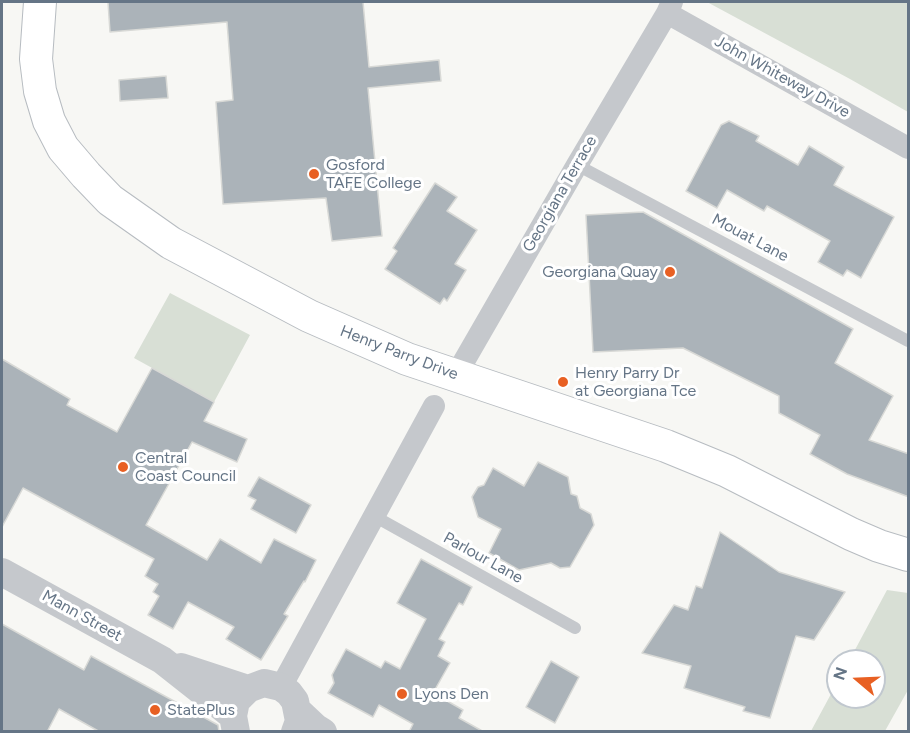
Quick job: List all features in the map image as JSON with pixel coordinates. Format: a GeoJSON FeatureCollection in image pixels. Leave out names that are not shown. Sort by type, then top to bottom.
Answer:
{"type":"FeatureCollection","features":[{"type":"Feature","properties":{"kind":"main road","name":"Henry Parry Drive"},"geometry":{"type":"LineString","coordinates":[[40,2],[36,59],[40,91],[49,121],[63,148],[110,200],[171,243],[309,316],[407,359],[697,458],[760,487],[851,534],[909,555]]}},
{"type":"Feature","properties":{"kind":"street","name":"Georgiana Terrace"},"geometry":{"type":"LineString","coordinates":[[456,375],[670,7]]}},
{"type":"Feature","properties":{"kind":"street","name":"John Whiteway Drive"},"geometry":{"type":"LineString","coordinates":[[670,7],[909,148]]}},
{"type":"Feature","properties":{"kind":"street"},"geometry":{"type":"LineString","coordinates":[[281,687],[434,406]]}},
{"type":"Feature","properties":{"kind":"street","name":"Mann Street"},"geometry":{"type":"LineString","coordinates":[[2,572],[162,660],[248,689]]}},
{"type":"Feature","properties":{"kind":"street","name":"Mann Street"},"geometry":{"type":"LineString","coordinates":[[162,660],[234,724]]}},
{"type":"Feature","properties":{"kind":"street"},"geometry":{"type":"LineString","coordinates":[[234,724],[236,701],[248,689],[264,683],[281,687],[289,693],[295,701],[297,721],[323,732]]}},
{"type":"Feature","properties":{"kind":"lane","name":"Mouat Lane"},"geometry":{"type":"LineString","coordinates":[[577,165],[909,341]]}},
{"type":"Feature","properties":{"kind":"lane","name":"Parlour Lane"},"geometry":{"type":"LineString","coordinates":[[375,516],[575,628]]}},
{"type":"Feature","properties":{"kind":"shaded area"},"geometry":{"type":"Polygon","coordinates":[[[707,2],[908,2],[908,112],[850,79],[707,2]]]}},
{"type":"Feature","properties":{"kind":"shaded area"},"geometry":{"type":"Polygon","coordinates":[[[170,293],[250,335],[214,402],[134,358],[170,293]]]}},
{"type":"Feature","properties":{"kind":"shaded area"},"geometry":{"type":"Polygon","coordinates":[[[887,590],[908,593],[908,690],[885,731],[811,731],[826,703],[826,709],[886,709],[886,649],[855,649],[887,590]]]}},
{"type":"Feature","properties":{"kind":"building"},"geometry":{"type":"Polygon","coordinates":[[[108,2],[363,2],[369,67],[439,60],[441,81],[368,88],[382,236],[332,241],[326,198],[223,204],[216,102],[233,100],[227,22],[110,32],[108,2]]]}},
{"type":"Feature","properties":{"kind":"building"},"geometry":{"type":"Polygon","coordinates":[[[166,76],[168,98],[120,101],[119,80],[166,76]]]}},
{"type":"Feature","properties":{"kind":"building"},"geometry":{"type":"Polygon","coordinates":[[[729,121],[759,136],[756,141],[798,165],[809,146],[844,167],[834,185],[894,217],[861,278],[847,270],[843,276],[818,262],[830,241],[767,206],[764,211],[727,190],[717,208],[686,191],[721,125],[729,121]]]}},
{"type":"Feature","properties":{"kind":"building"},"geometry":{"type":"Polygon","coordinates":[[[435,183],[457,197],[447,211],[477,230],[455,264],[466,270],[447,301],[444,298],[440,304],[385,269],[397,251],[393,248],[435,183]]]}},
{"type":"Feature","properties":{"kind":"building","name":"Georgiana Quay"},"geometry":{"type":"Polygon","coordinates":[[[643,212],[853,329],[835,363],[893,396],[869,440],[909,454],[909,497],[847,474],[810,454],[820,435],[779,413],[779,396],[683,348],[593,352],[586,215],[643,212]]]}},
{"type":"Feature","properties":{"kind":"building"},"geometry":{"type":"Polygon","coordinates":[[[2,359],[70,399],[67,405],[117,432],[152,368],[214,402],[204,421],[247,439],[237,462],[192,442],[146,525],[207,560],[220,539],[261,563],[274,539],[316,560],[284,614],[288,616],[261,660],[226,639],[234,627],[188,602],[173,629],[148,615],[159,596],[153,592],[158,584],[145,576],[154,559],[23,488],[2,527],[2,359]]]}},
{"type":"Feature","properties":{"kind":"building"},"geometry":{"type":"Polygon","coordinates":[[[538,462],[568,477],[571,494],[577,496],[580,508],[591,514],[594,525],[570,567],[560,568],[551,563],[519,570],[489,553],[501,529],[478,517],[472,497],[478,487],[484,485],[493,468],[524,486],[538,462]]]}},
{"type":"Feature","properties":{"kind":"building"},"geometry":{"type":"Polygon","coordinates":[[[259,477],[311,505],[296,533],[251,509],[256,500],[248,496],[259,477]]]}},
{"type":"Feature","properties":{"kind":"building"},"geometry":{"type":"Polygon","coordinates":[[[720,532],[779,572],[845,592],[814,640],[796,636],[770,718],[743,711],[745,707],[684,688],[691,666],[642,653],[674,605],[688,610],[696,586],[702,588],[720,532]]]}},
{"type":"Feature","properties":{"kind":"building"},"geometry":{"type":"Polygon","coordinates":[[[421,559],[472,587],[463,605],[459,603],[439,639],[445,642],[438,656],[450,663],[433,693],[463,710],[459,718],[484,732],[409,732],[413,724],[379,705],[373,717],[328,693],[334,683],[332,675],[346,649],[381,668],[385,661],[400,669],[426,619],[397,603],[421,559]]]}},
{"type":"Feature","properties":{"kind":"building"},"geometry":{"type":"Polygon","coordinates":[[[2,624],[84,670],[91,656],[218,725],[219,732],[100,732],[59,709],[47,732],[2,732],[2,624]]]}},
{"type":"Feature","properties":{"kind":"building"},"geometry":{"type":"Polygon","coordinates":[[[551,661],[579,677],[555,723],[526,707],[551,661]]]}},
{"type":"Feature","properties":{"kind":"place","name":"Gosford TAFE College"},"geometry":{"type":"Point","coordinates":[314,174]}},
{"type":"Feature","properties":{"kind":"place","name":"Georgiana Quay"},"geometry":{"type":"Point","coordinates":[670,272]}},
{"type":"Feature","properties":{"kind":"place","name":"Henry Parry Dr at Georgiana Tce"},"geometry":{"type":"Point","coordinates":[563,382]}},
{"type":"Feature","properties":{"kind":"place","name":"Central Coast Council"},"geometry":{"type":"Point","coordinates":[123,467]}},
{"type":"Feature","properties":{"kind":"place","name":"Lyons Den"},"geometry":{"type":"Point","coordinates":[402,694]}},
{"type":"Feature","properties":{"kind":"place","name":"StatePlus"},"geometry":{"type":"Point","coordinates":[155,710]}}]}
